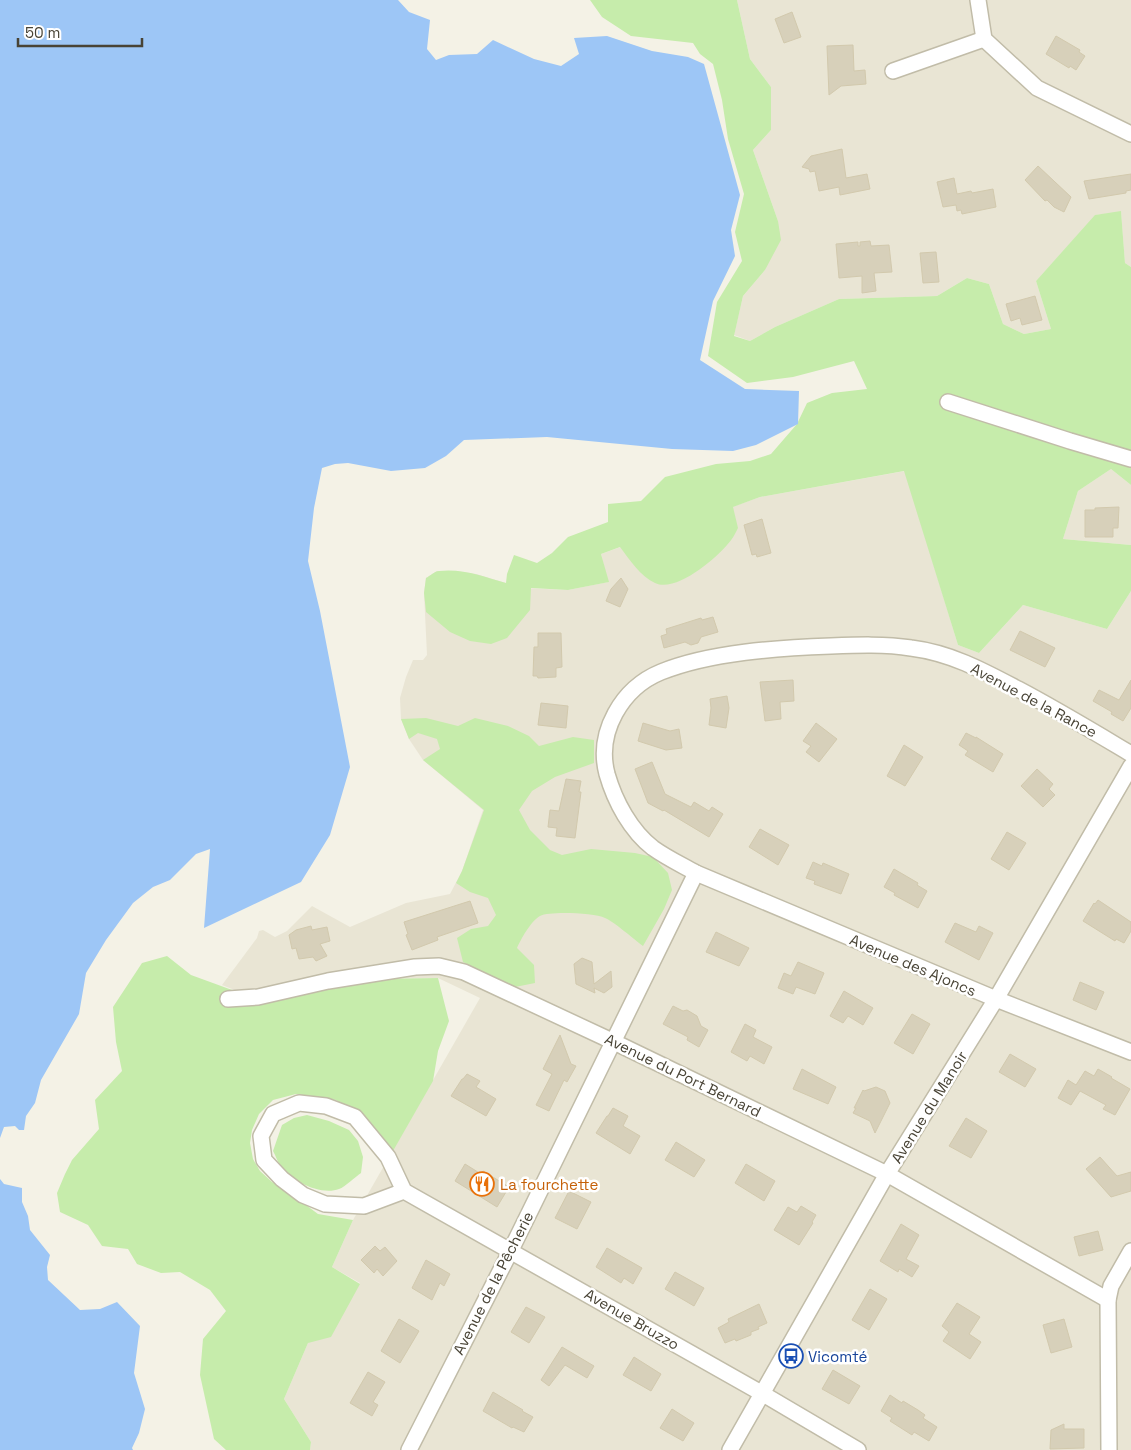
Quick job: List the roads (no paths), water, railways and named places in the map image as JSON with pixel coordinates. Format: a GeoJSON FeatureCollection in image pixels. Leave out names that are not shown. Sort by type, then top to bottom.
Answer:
{"type":"FeatureCollection","features":[{"type":"Feature","properties":{"kind":"street"},"geometry":{"type":"LineString","coordinates":[[978,0],[984,39],[1037,88],[1131,134]]}},
{"type":"Feature","properties":{"kind":"street"},"geometry":{"type":"LineString","coordinates":[[893,71],[984,39]]}},
{"type":"Feature","properties":{"kind":"street"},"geometry":{"type":"LineString","coordinates":[[948,402],[1131,459]]}},
{"type":"Feature","properties":{"kind":"street","name":"Avenue de la Rance"},"geometry":{"type":"LineString","coordinates":[[696,873],[673,861],[653,847],[637,832],[623,812],[612,790],[606,772],[604,752],[606,735],[612,717],[624,700],[640,685],[660,673],[689,663],[752,652],[798,647],[879,645],[912,648],[944,655],[977,667],[1050,706],[1131,754]]}},
{"type":"Feature","properties":{"kind":"street","name":"Avenue du Manoir"},"geometry":{"type":"LineString","coordinates":[[730,1450],[887,1174],[996,1000],[1131,766]]}},
{"type":"Feature","properties":{"kind":"street","name":"Avenue des Ajoncs"},"geometry":{"type":"LineString","coordinates":[[696,873],[996,1000],[1131,1052]]}},
{"type":"Feature","properties":{"kind":"street","name":"Avenue de la Pêcherie"},"geometry":{"type":"LineString","coordinates":[[409,1450],[511,1250],[696,873]]}},
{"type":"Feature","properties":{"kind":"street","name":"Avenue du Port Bernard"},"geometry":{"type":"LineString","coordinates":[[228,998],[258,997],[328,981],[415,967],[439,966],[464,972],[887,1174],[1108,1300]]}},
{"type":"Feature","properties":{"kind":"street"},"geometry":{"type":"LineString","coordinates":[[299,1103],[326,1106],[355,1117],[388,1157],[404,1190],[364,1206],[325,1204],[302,1195],[282,1180],[264,1160],[261,1136],[273,1114],[299,1103]]}},
{"type":"Feature","properties":{"kind":"street","name":"Avenue Bruzzo"},"geometry":{"type":"LineString","coordinates":[[404,1190],[858,1450]]}},
{"type":"Feature","properties":{"kind":"street"},"geometry":{"type":"LineString","coordinates":[[1109,1450],[1108,1300],[1111,1286],[1131,1251]]}},
{"type":"Feature","properties":{"kind":"water"},"geometry":{"type":"Polygon","coordinates":[[[0,0],[398,0],[409,12],[430,20],[427,49],[436,60],[449,55],[477,54],[493,40],[534,59],[561,66],[579,54],[574,38],[607,36],[652,51],[688,57],[704,64],[740,195],[731,230],[735,256],[713,301],[700,360],[745,389],[799,391],[798,424],[756,445],[733,451],[672,449],[547,437],[464,440],[446,456],[425,468],[391,471],[348,463],[322,468],[314,508],[308,561],[320,611],[350,767],[330,835],[301,882],[204,928],[210,849],[196,854],[170,880],[153,887],[133,903],[106,940],[86,973],[79,1014],[41,1080],[35,1103],[26,1116],[24,1130],[19,1130],[15,1126],[4,1127],[0,1138],[0,0]]]}},
{"type":"Feature","properties":{"kind":"water"},"geometry":{"type":"Polygon","coordinates":[[[0,1179],[4,1184],[22,1188],[22,1202],[28,1216],[30,1230],[50,1255],[47,1267],[48,1280],[80,1310],[100,1309],[117,1302],[140,1326],[134,1373],[145,1409],[139,1433],[132,1448],[133,1450],[0,1450],[0,1179]]]}},
{"type":"Feature","properties":{"kind":"place","name":"La fourchette"},"geometry":{"type":"Point","coordinates":[482,1184]}},
{"type":"Feature","properties":{"kind":"place","name":"Vicomté"},"geometry":{"type":"Point","coordinates":[791,1356]}}]}
